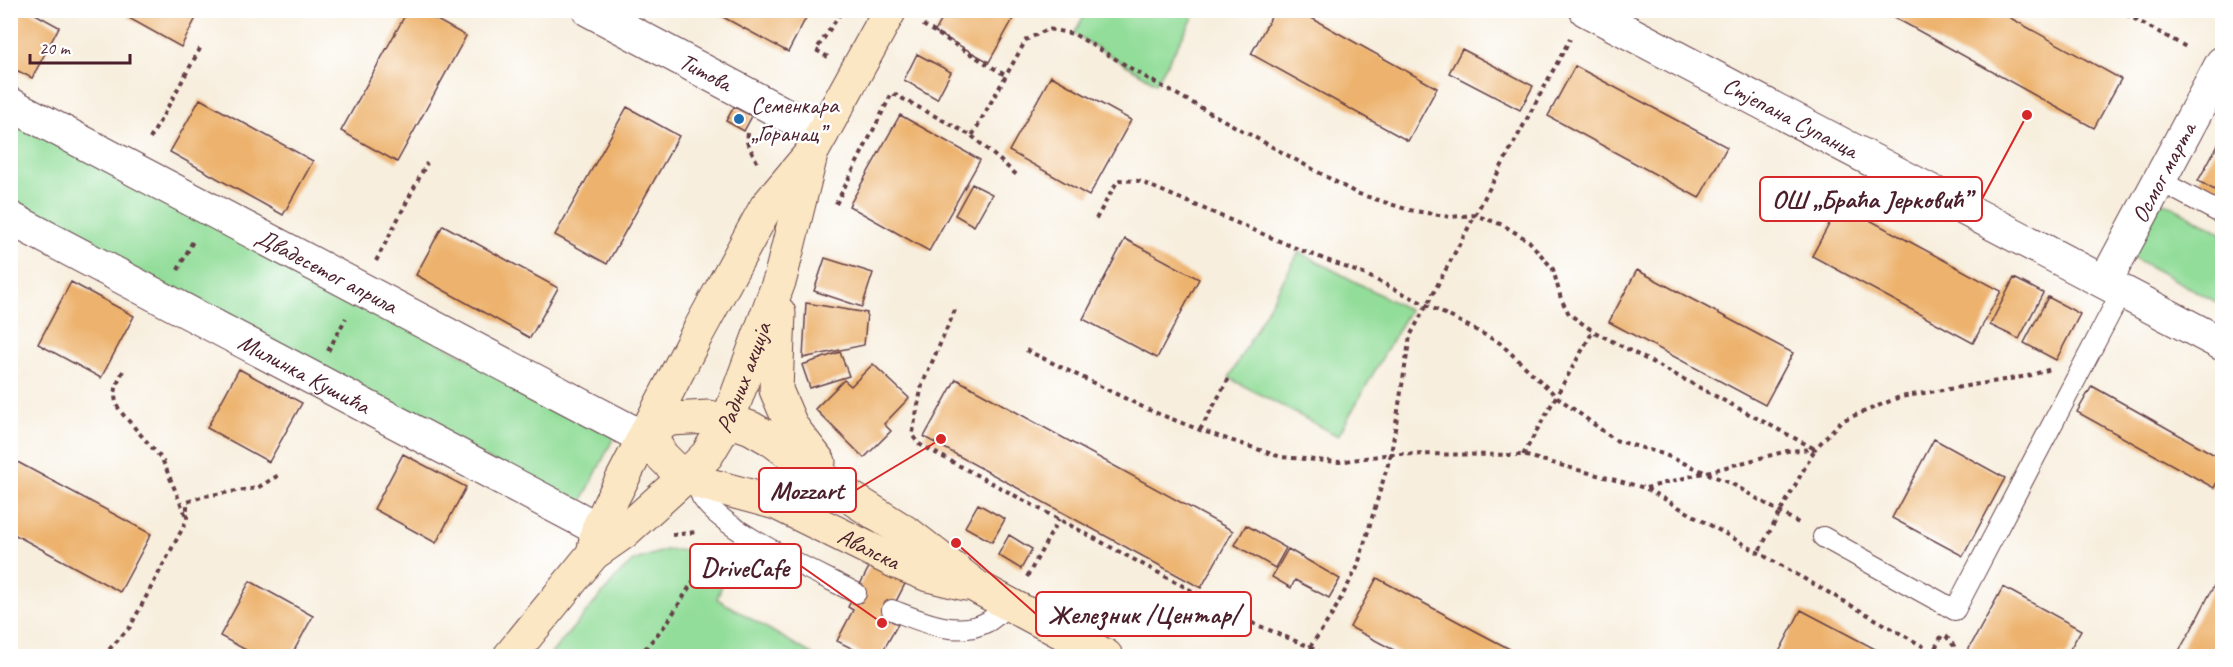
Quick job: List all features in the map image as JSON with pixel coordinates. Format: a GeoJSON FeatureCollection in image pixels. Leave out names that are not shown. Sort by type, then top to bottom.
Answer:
{"type":"FeatureCollection","features":[{"type":"Feature","properties":{"kind":"main road","name":"Радних акција"},"geometry":{"type":"LineString","coordinates":[[510,657],[596,541],[645,434],[766,207],[817,143],[890,10]]}},
{"type":"Feature","properties":{"kind":"main road","name":"Радних акција"},"geometry":{"type":"LineString","coordinates":[[596,541],[623,532],[692,479],[728,420],[780,279],[817,143]]}},
{"type":"Feature","properties":{"kind":"main road"},"geometry":{"type":"LineString","coordinates":[[780,279],[777,390],[792,427],[842,492]]}},
{"type":"Feature","properties":{"kind":"main road","name":"Авалска"},"geometry":{"type":"LineString","coordinates":[[977,587],[928,575],[896,562],[776,503],[692,479],[675,469],[645,434],[671,420],[708,417],[728,420],[751,428],[772,440],[842,492],[910,535],[977,587],[1106,657]]}},
{"type":"Feature","properties":{"kind":"street","name":"Титова"},"geometry":{"type":"LineString","coordinates":[[589,10],[817,143]]}},
{"type":"Feature","properties":{"kind":"street","name":"Стјепана Супанца"},"geometry":{"type":"LineString","coordinates":[[1580,21],[2114,287],[2223,344]]}},
{"type":"Feature","properties":{"kind":"street","name":"Осмог марта"},"geometry":{"type":"LineString","coordinates":[[2114,287],[2160,181],[2223,63]]}},
{"type":"Feature","properties":{"kind":"street","name":"Двадесетог априла"},"geometry":{"type":"LineString","coordinates":[[10,104],[361,289],[645,434]]}},
{"type":"Feature","properties":{"kind":"street","name":"Милинка Кушића"},"geometry":{"type":"LineString","coordinates":[[10,218],[596,541]]}},
{"type":"Feature","properties":{"kind":"lane"},"geometry":{"type":"LineString","coordinates":[[2160,181],[2223,214]]}},
{"type":"Feature","properties":{"kind":"lane"},"geometry":{"type":"LineString","coordinates":[[1823,537],[1955,610],[2088,356],[2114,287]]}},
{"type":"Feature","properties":{"kind":"lane"},"geometry":{"type":"LineString","coordinates":[[692,479],[703,500],[726,522],[856,593]]}},
{"type":"Feature","properties":{"kind":"lane"},"geometry":{"type":"LineString","coordinates":[[892,610],[949,628],[969,628],[988,621],[1009,604]]}},
{"type":"Feature","properties":{"kind":"path"},"geometry":{"type":"LineString","coordinates":[[2118,10],[2188,48]]}},
{"type":"Feature","properties":{"kind":"path"},"geometry":{"type":"LineString","coordinates":[[1310,647],[1332,615],[1357,568],[1391,454],[1410,336],[1580,21]]}},
{"type":"Feature","properties":{"kind":"path"},"geometry":{"type":"LineString","coordinates":[[923,25],[1005,75]]}},
{"type":"Feature","properties":{"kind":"path"},"geometry":{"type":"LineString","coordinates":[[972,136],[1026,40],[1048,29],[1074,34],[1156,83],[1356,193],[1408,210],[1450,217],[1475,215],[1503,225],[1529,241],[1553,269],[1561,299],[1569,314],[1593,331],[1815,449]]}},
{"type":"Feature","properties":{"kind":"path"},"geometry":{"type":"LineString","coordinates":[[133,169],[202,45]]}},
{"type":"Feature","properties":{"kind":"path"},"geometry":{"type":"LineString","coordinates":[[833,212],[891,93],[972,136],[1018,176]]}},
{"type":"Feature","properties":{"kind":"path"},"geometry":{"type":"LineString","coordinates":[[328,351],[427,163]]}},
{"type":"Feature","properties":{"kind":"path"},"geometry":{"type":"LineString","coordinates":[[1096,219],[1118,180],[1139,180],[1287,244],[1366,275],[1500,343],[1556,396],[1615,440],[1663,454],[1705,472],[1734,485],[1780,513]]}},
{"type":"Feature","properties":{"kind":"path"},"geometry":{"type":"LineString","coordinates":[[172,280],[210,209]]}},
{"type":"Feature","properties":{"kind":"path"},"geometry":{"type":"LineString","coordinates":[[955,310],[922,385],[921,401],[912,435],[919,444],[1250,622],[1310,647],[1326,657]]}},
{"type":"Feature","properties":{"kind":"path"},"geometry":{"type":"LineString","coordinates":[[1524,455],[1593,331]]}},
{"type":"Feature","properties":{"kind":"path"},"geometry":{"type":"LineString","coordinates":[[1026,350],[1149,410],[1281,457],[1339,462],[1391,454],[1524,455],[1645,488],[1933,652]]}},
{"type":"Feature","properties":{"kind":"path"},"geometry":{"type":"LineString","coordinates":[[1758,553],[1815,449],[1841,421],[1900,397],[2028,376],[2088,356]]}},
{"type":"Feature","properties":{"kind":"path"},"geometry":{"type":"LineString","coordinates":[[123,370],[114,393],[115,403],[162,459],[187,520]]}},
{"type":"Feature","properties":{"kind":"path"},"geometry":{"type":"LineString","coordinates":[[1200,430],[1229,378]]}},
{"type":"Feature","properties":{"kind":"path"},"geometry":{"type":"LineString","coordinates":[[1645,488],[1786,451],[1815,449]]}},
{"type":"Feature","properties":{"kind":"path"},"geometry":{"type":"LineString","coordinates":[[103,657],[130,627],[187,520],[187,502],[204,496],[257,488],[279,475]]}},
{"type":"Feature","properties":{"kind":"path"},"geometry":{"type":"LineString","coordinates":[[1034,563],[1059,519]]}},
{"type":"Feature","properties":{"kind":"path"},"geometry":{"type":"LineString","coordinates":[[639,657],[667,623],[717,541]]}},
{"type":"Feature","properties":{"kind":"path"},"geometry":{"type":"LineString","coordinates":[[1943,633],[1954,646],[1956,657]]}},
{"type":"Feature","properties":{"kind":"green space"},"geometry":{"type":"Polygon","coordinates":[[[1087,10],[1197,11],[1156,83],[1074,34],[1087,10]]]}},
{"type":"Feature","properties":{"kind":"green space"},"geometry":{"type":"Polygon","coordinates":[[[10,117],[615,435],[579,507],[11,207],[10,117]]]}},
{"type":"Feature","properties":{"kind":"green space"},"geometry":{"type":"Polygon","coordinates":[[[2161,201],[2222,233],[2222,305],[2132,257],[2161,201]]]}},
{"type":"Feature","properties":{"kind":"green space"},"geometry":{"type":"Polygon","coordinates":[[[1299,252],[1409,310],[1338,436],[1229,378],[1299,252]]]}},
{"type":"Feature","properties":{"kind":"green space"},"geometry":{"type":"Polygon","coordinates":[[[666,550],[708,551],[729,565],[717,599],[815,656],[549,656],[633,561],[666,550]]]}},
{"type":"Feature","properties":{"kind":"building"},"geometry":{"type":"Polygon","coordinates":[[[10,10],[28,10],[59,27],[32,78],[10,67],[10,10]]]}},
{"type":"Feature","properties":{"kind":"building"},"geometry":{"type":"Polygon","coordinates":[[[130,10],[200,10],[181,47],[127,17],[130,10]]]}},
{"type":"Feature","properties":{"kind":"building"},"geometry":{"type":"Polygon","coordinates":[[[408,10],[419,10],[466,36],[397,162],[341,131],[408,10]]]}},
{"type":"Feature","properties":{"kind":"building"},"geometry":{"type":"Polygon","coordinates":[[[710,10],[802,10],[808,14],[788,52],[710,10]]]}},
{"type":"Feature","properties":{"kind":"building"},"geometry":{"type":"Polygon","coordinates":[[[947,10],[1018,10],[989,62],[935,32],[947,10]]]}},
{"type":"Feature","properties":{"kind":"building"},"geometry":{"type":"Polygon","coordinates":[[[1275,10],[1297,10],[1437,88],[1408,141],[1251,54],[1275,10]]]}},
{"type":"Feature","properties":{"kind":"building"},"geometry":{"type":"Polygon","coordinates":[[[1881,10],[1996,10],[2121,79],[2094,128],[1881,10]]]}},
{"type":"Feature","properties":{"kind":"building"},"geometry":{"type":"Polygon","coordinates":[[[1462,49],[1533,86],[1520,110],[1449,73],[1462,49]]]}},
{"type":"Feature","properties":{"kind":"building"},"geometry":{"type":"Polygon","coordinates":[[[917,54],[951,72],[937,99],[904,80],[917,54]]]}},
{"type":"Feature","properties":{"kind":"building"},"geometry":{"type":"Polygon","coordinates":[[[1575,66],[1727,147],[1699,198],[1548,116],[1575,66]]]}},
{"type":"Feature","properties":{"kind":"building"},"geometry":{"type":"Polygon","coordinates":[[[1051,76],[1131,120],[1089,196],[1009,151],[1051,76]]]}},
{"type":"Feature","properties":{"kind":"building"},"geometry":{"type":"Polygon","coordinates":[[[200,99],[313,161],[283,215],[170,152],[200,99]]]}},
{"type":"Feature","properties":{"kind":"building"},"geometry":{"type":"Polygon","coordinates":[[[627,107],[679,136],[607,264],[555,235],[627,107]]]}},
{"type":"Feature","properties":{"kind":"building","name":"Семенкара „Горанац”"},"geometry":{"type":"Polygon","coordinates":[[[734,107],[752,116],[744,131],[726,121],[734,107]]]}},
{"type":"Feature","properties":{"kind":"building"},"geometry":{"type":"Polygon","coordinates":[[[900,115],[980,160],[929,251],[849,206],[900,115]]]}},
{"type":"Feature","properties":{"kind":"building"},"geometry":{"type":"Polygon","coordinates":[[[2222,137],[2222,194],[2198,181],[2222,137]]]}},
{"type":"Feature","properties":{"kind":"building"},"geometry":{"type":"Polygon","coordinates":[[[972,184],[992,194],[974,226],[955,215],[972,184]]]}},
{"type":"Feature","properties":{"kind":"building"},"geometry":{"type":"Polygon","coordinates":[[[1840,204],[2001,291],[1973,343],[1812,256],[1840,204]]]}},
{"type":"Feature","properties":{"kind":"building"},"geometry":{"type":"Polygon","coordinates":[[[443,225],[558,288],[530,338],[416,275],[443,225]]]}},
{"type":"Feature","properties":{"kind":"building"},"geometry":{"type":"Polygon","coordinates":[[[1125,239],[1199,279],[1157,358],[1083,319],[1125,239]]]}},
{"type":"Feature","properties":{"kind":"building"},"geometry":{"type":"Polygon","coordinates":[[[825,258],[873,273],[862,307],[814,291],[825,258]]]}},
{"type":"Feature","properties":{"kind":"building"},"geometry":{"type":"Polygon","coordinates":[[[1637,270],[1793,353],[1765,405],[1609,322],[1637,270]]]}},
{"type":"Feature","properties":{"kind":"building"},"geometry":{"type":"Polygon","coordinates":[[[2014,278],[2043,293],[2019,339],[1990,325],[2014,278]]]}},
{"type":"Feature","properties":{"kind":"building"},"geometry":{"type":"Polygon","coordinates":[[[71,282],[134,316],[101,378],[38,344],[71,282]]]}},
{"type":"Feature","properties":{"kind":"building"},"geometry":{"type":"Polygon","coordinates":[[[2048,297],[2080,314],[2056,360],[2024,343],[2048,297]]]}},
{"type":"Feature","properties":{"kind":"building"},"geometry":{"type":"Polygon","coordinates":[[[806,303],[867,313],[864,345],[803,358],[806,303]]]}},
{"type":"Feature","properties":{"kind":"building"},"geometry":{"type":"Polygon","coordinates":[[[840,352],[849,376],[810,388],[802,365],[840,352]]]}},
{"type":"Feature","properties":{"kind":"building"},"geometry":{"type":"Polygon","coordinates":[[[873,364],[909,398],[884,424],[891,431],[864,458],[815,409],[844,380],[851,386],[873,364]]]}},
{"type":"Feature","properties":{"kind":"building"},"geometry":{"type":"Polygon","coordinates":[[[239,369],[302,403],[269,462],[207,428],[239,369]]]}},
{"type":"Feature","properties":{"kind":"building"},"geometry":{"type":"Polygon","coordinates":[[[956,379],[1233,531],[1201,588],[924,437],[956,379]]]}},
{"type":"Feature","properties":{"kind":"building"},"geometry":{"type":"Polygon","coordinates":[[[2092,386],[2222,459],[2222,472],[2214,488],[2077,412],[2092,386]]]}},
{"type":"Feature","properties":{"kind":"building"},"geometry":{"type":"Polygon","coordinates":[[[1934,439],[2005,478],[1963,556],[1892,518],[1934,439]]]}},
{"type":"Feature","properties":{"kind":"building"},"geometry":{"type":"Polygon","coordinates":[[[403,454],[466,487],[436,543],[374,509],[403,454]]]}},
{"type":"Feature","properties":{"kind":"building"},"geometry":{"type":"Polygon","coordinates":[[[10,458],[151,534],[120,592],[10,532],[10,458]]]}},
{"type":"Feature","properties":{"kind":"building"},"geometry":{"type":"Polygon","coordinates":[[[978,504],[1005,519],[992,542],[965,527],[978,504]]]}},
{"type":"Feature","properties":{"kind":"building"},"geometry":{"type":"Polygon","coordinates":[[[1246,525],[1286,548],[1275,568],[1235,545],[1246,525]]]}},
{"type":"Feature","properties":{"kind":"building"},"geometry":{"type":"Polygon","coordinates":[[[1009,535],[1032,549],[1021,569],[998,555],[1009,535]]]}},
{"type":"Feature","properties":{"kind":"building"},"geometry":{"type":"Polygon","coordinates":[[[1288,549],[1340,579],[1329,598],[1295,580],[1291,588],[1272,577],[1288,549]]]}},
{"type":"Feature","properties":{"kind":"building"},"geometry":{"type":"Polygon","coordinates":[[[874,558],[909,576],[887,619],[898,624],[880,656],[867,656],[837,641],[853,610],[848,607],[874,558]]]}},
{"type":"Feature","properties":{"kind":"building"},"geometry":{"type":"Polygon","coordinates":[[[2222,570],[2222,656],[2176,656],[2191,630],[2222,570]]]}},
{"type":"Feature","properties":{"kind":"building"},"geometry":{"type":"Polygon","coordinates":[[[1377,578],[1523,656],[1405,656],[1350,627],[1377,578]]]}},
{"type":"Feature","properties":{"kind":"building"},"geometry":{"type":"Polygon","coordinates":[[[250,581],[313,616],[291,656],[257,656],[220,636],[250,581]]]}},
{"type":"Feature","properties":{"kind":"building"},"geometry":{"type":"Polygon","coordinates":[[[2003,587],[2081,630],[2066,656],[1965,656],[2003,587]]]}},
{"type":"Feature","properties":{"kind":"building"},"geometry":{"type":"Polygon","coordinates":[[[1801,610],[1879,651],[1876,656],[1777,656],[1801,610]]]}},
{"type":"Feature","properties":{"kind":"place","name":"ОШ „Браћа Јерковић”"},"geometry":{"type":"Point","coordinates":[2027,115]}},
{"type":"Feature","properties":{"kind":"place","name":"Семенкара „Горанац”"},"geometry":{"type":"Point","coordinates":[739,119]}},
{"type":"Feature","properties":{"kind":"place","name":"Mozzart"},"geometry":{"type":"Point","coordinates":[941,439]}},
{"type":"Feature","properties":{"kind":"place","name":"Железник /Центар/"},"geometry":{"type":"Point","coordinates":[956,543]}},
{"type":"Feature","properties":{"kind":"place","name":"DriveCafe"},"geometry":{"type":"Point","coordinates":[882,623]}}]}
